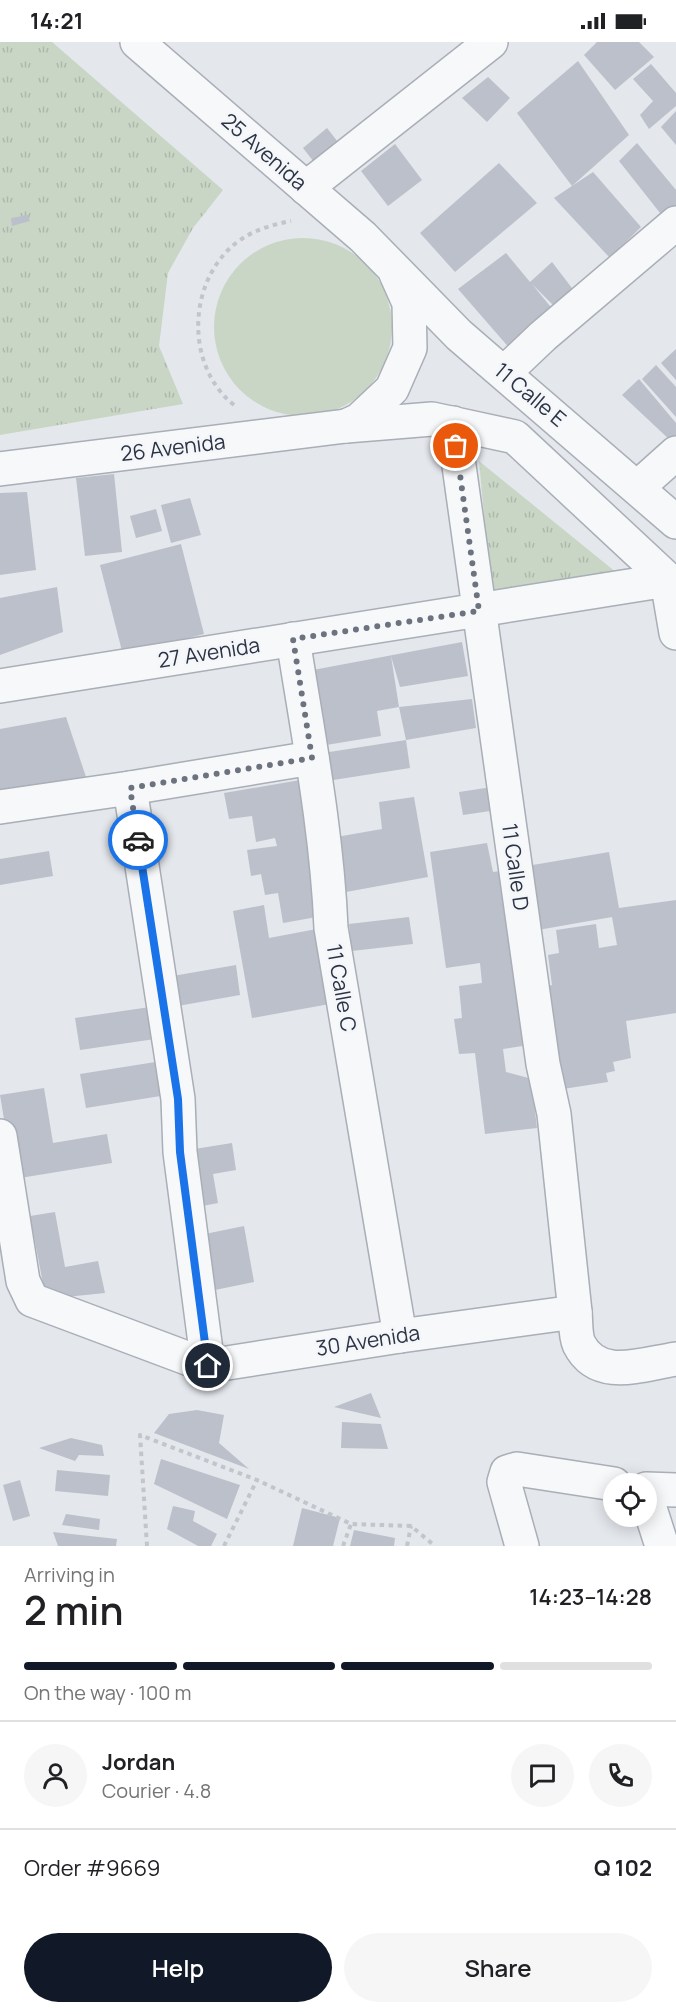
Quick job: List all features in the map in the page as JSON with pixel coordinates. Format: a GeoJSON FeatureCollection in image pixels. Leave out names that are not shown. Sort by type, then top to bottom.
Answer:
{"type":"FeatureCollection","features":[{"type":"Feature","properties":{"kind":"street","name":"25 Avenida"},"geometry":{"type":"LineString","coordinates":[[137,42],[390,262]]}},
{"type":"Feature","properties":{"kind":"street"},"geometry":{"type":"LineString","coordinates":[[306,188],[491,42]]}},
{"type":"Feature","properties":{"kind":"street"},"geometry":{"type":"LineString","coordinates":[[504,373],[543,336],[676,223]]}},
{"type":"Feature","properties":{"kind":"street"},"geometry":{"type":"LineString","coordinates":[[346,426],[359,420],[392,389],[410,348],[409,303],[390,262]]}},
{"type":"Feature","properties":{"kind":"street","name":"11 Calle E"},"geometry":{"type":"LineString","coordinates":[[390,262],[459,335],[676,522]]}},
{"type":"Feature","properties":{"kind":"street","name":"11 Calle E"},"geometry":{"type":"LineString","coordinates":[[346,426],[432,419],[515,436],[671,583]]}},
{"type":"Feature","properties":{"kind":"street","name":"11 Calle D"},"geometry":{"type":"LineString","coordinates":[[453,423],[543,1064],[554,1114],[575,1312]]}},
{"type":"Feature","properties":{"kind":"street","name":"26 Avenida"},"geometry":{"type":"LineString","coordinates":[[0,469],[346,426]]}},
{"type":"Feature","properties":{"kind":"street"},"geometry":{"type":"LineString","coordinates":[[638,487],[676,453]]}},
{"type":"Feature","properties":{"kind":"street"},"geometry":{"type":"LineString","coordinates":[[671,583],[676,633]]}},
{"type":"Feature","properties":{"kind":"street","name":"27 Avenida"},"geometry":{"type":"LineString","coordinates":[[0,686],[293,639],[671,583]]}},
{"type":"Feature","properties":{"kind":"street","name":"11 Calle C"},"geometry":{"type":"LineString","coordinates":[[293,639],[327,865],[331,928],[400,1336]]}},
{"type":"Feature","properties":{"kind":"street"},"geometry":{"type":"LineString","coordinates":[[0,807],[312,758]]}},
{"type":"Feature","properties":{"kind":"street"},"geometry":{"type":"LineString","coordinates":[[130,788],[178,1099],[180,1152],[208,1366]]}},
{"type":"Feature","properties":{"kind":"street","name":"30 Avenida"},"geometry":{"type":"LineString","coordinates":[[0,1136],[23,1281],[32,1300],[208,1366],[575,1312]]}},
{"type":"Feature","properties":{"kind":"street"},"geometry":{"type":"LineString","coordinates":[[575,1312],[579,1343],[595,1364],[612,1369],[676,1359]]}},
{"type":"Feature","properties":{"kind":"street"},"geometry":{"type":"LineString","coordinates":[[522,1546],[504,1482],[507,1472],[517,1469],[603,1482]]}},
{"type":"Feature","properties":{"kind":"street"},"geometry":{"type":"LineString","coordinates":[[657,1490],[676,1491]]}},
{"type":"Feature","properties":{"kind":"street"},"geometry":{"type":"LineString","coordinates":[[656,1527],[662,1546]]}},
{"type":"Feature","properties":{"kind":"path"},"geometry":{"type":"LineString","coordinates":[[283,434],[251,420],[224,398],[206,368],[198,335],[198,324],[200,301],[213,270],[236,244],[265,226],[298,219]]}},
{"type":"Feature","properties":{"kind":"path"},"geometry":{"type":"LineString","coordinates":[[147,1546],[140,1435],[257,1480],[351,1524],[411,1526],[435,1546]]}},
{"type":"Feature","properties":{"kind":"path"},"geometry":{"type":"LineString","coordinates":[[224,1546],[257,1480]]}},
{"type":"Feature","properties":{"kind":"path"},"geometry":{"type":"LineString","coordinates":[[343,1546],[351,1524]]}},
{"type":"Feature","properties":{"kind":"path"},"geometry":{"type":"LineString","coordinates":[[406,1546],[411,1526]]}},
{"type":"Feature","properties":{"kind":"green space"},"geometry":{"type":"Polygon","coordinates":[[[0,42],[52,42],[223,190],[193,228],[168,273],[159,346],[183,404],[0,435],[0,42]]]}},
{"type":"Feature","properties":{"kind":"green space"},"geometry":{"type":"Polygon","coordinates":[[[303,238],[337,245],[366,264],[385,293],[392,327],[385,361],[366,390],[337,409],[303,416],[269,409],[240,390],[221,361],[214,327],[221,293],[240,264],[269,245],[303,238]]]}},
{"type":"Feature","properties":{"kind":"green space"},"geometry":{"type":"Polygon","coordinates":[[[479,461],[617,573],[492,602],[479,461]]]}},
{"type":"Feature","properties":{"kind":"building"},"geometry":{"type":"Polygon","coordinates":[[[597,42],[639,42],[654,57],[615,90],[584,55],[597,42]]]}},
{"type":"Feature","properties":{"kind":"building"},"geometry":{"type":"Polygon","coordinates":[[[578,61],[629,135],[572,186],[517,113],[578,61]]]}},
{"type":"Feature","properties":{"kind":"building"},"geometry":{"type":"Polygon","coordinates":[[[651,64],[676,93],[676,106],[649,129],[640,115],[653,101],[633,79],[651,64]]]}},
{"type":"Feature","properties":{"kind":"building"},"geometry":{"type":"Polygon","coordinates":[[[488,77],[510,98],[487,122],[462,98],[488,77]]]}},
{"type":"Feature","properties":{"kind":"building"},"geometry":{"type":"Polygon","coordinates":[[[676,111],[676,145],[661,127],[676,111]]]}},
{"type":"Feature","properties":{"kind":"building"},"geometry":{"type":"Polygon","coordinates":[[[327,128],[341,146],[317,166],[303,148],[327,128]]]}},
{"type":"Feature","properties":{"kind":"building"},"geometry":{"type":"Polygon","coordinates":[[[637,143],[676,190],[676,207],[664,218],[619,161],[637,143]]]}},
{"type":"Feature","properties":{"kind":"building"},"geometry":{"type":"Polygon","coordinates":[[[395,144],[422,180],[388,206],[361,171],[395,144]]]}},
{"type":"Feature","properties":{"kind":"building"},"geometry":{"type":"Polygon","coordinates":[[[499,163],[537,203],[455,272],[420,233],[499,163]]]}},
{"type":"Feature","properties":{"kind":"building"},"geometry":{"type":"Polygon","coordinates":[[[593,172],[641,227],[610,258],[554,198],[593,172]]]}},
{"type":"Feature","properties":{"kind":"building"},"geometry":{"type":"Polygon","coordinates":[[[28,215],[30,221],[12,226],[11,218],[28,215]]]}},
{"type":"Feature","properties":{"kind":"building"},"geometry":{"type":"Polygon","coordinates":[[[506,253],[530,282],[552,262],[575,292],[557,309],[532,284],[554,311],[511,350],[458,289],[506,253]]]}},
{"type":"Feature","properties":{"kind":"building"},"geometry":{"type":"Polygon","coordinates":[[[676,349],[676,380],[661,363],[676,349]]]}},
{"type":"Feature","properties":{"kind":"building"},"geometry":{"type":"Polygon","coordinates":[[[656,365],[676,387],[676,417],[642,379],[656,365]]]}},
{"type":"Feature","properties":{"kind":"building"},"geometry":{"type":"Polygon","coordinates":[[[639,379],[676,423],[676,439],[672,442],[622,395],[639,379]]]}},
{"type":"Feature","properties":{"kind":"building"},"geometry":{"type":"Polygon","coordinates":[[[114,474],[122,552],[85,556],[76,478],[114,474]]]}},
{"type":"Feature","properties":{"kind":"building"},"geometry":{"type":"Polygon","coordinates":[[[27,492],[36,570],[0,575],[0,493],[27,492]]]}},
{"type":"Feature","properties":{"kind":"building"},"geometry":{"type":"Polygon","coordinates":[[[190,498],[201,535],[171,543],[161,505],[190,498]]]}},
{"type":"Feature","properties":{"kind":"building"},"geometry":{"type":"Polygon","coordinates":[[[156,509],[162,531],[136,538],[130,516],[156,509]]]}},
{"type":"Feature","properties":{"kind":"building"},"geometry":{"type":"Polygon","coordinates":[[[181,544],[204,634],[123,655],[100,565],[181,544]]]}},
{"type":"Feature","properties":{"kind":"building"},"geometry":{"type":"Polygon","coordinates":[[[57,587],[63,632],[0,655],[0,598],[57,587]]]}},
{"type":"Feature","properties":{"kind":"building"},"geometry":{"type":"Polygon","coordinates":[[[462,642],[468,676],[400,687],[391,656],[399,707],[377,711],[381,736],[326,745],[313,670],[462,642]]]}},
{"type":"Feature","properties":{"kind":"building"},"geometry":{"type":"Polygon","coordinates":[[[472,699],[476,728],[406,740],[399,707],[472,699]]]}},
{"type":"Feature","properties":{"kind":"building"},"geometry":{"type":"Polygon","coordinates":[[[66,717],[88,783],[0,795],[0,729],[66,717]]]}},
{"type":"Feature","properties":{"kind":"building"},"geometry":{"type":"Polygon","coordinates":[[[406,740],[410,768],[327,781],[323,753],[406,740]]]}},
{"type":"Feature","properties":{"kind":"building"},"geometry":{"type":"Polygon","coordinates":[[[306,779],[328,915],[283,923],[278,893],[265,895],[261,874],[251,876],[247,850],[277,846],[275,838],[256,842],[252,816],[229,819],[224,793],[306,779]]]}},
{"type":"Feature","properties":{"kind":"building"},"geometry":{"type":"Polygon","coordinates":[[[492,787],[497,810],[463,815],[459,792],[492,787]]]}},
{"type":"Feature","properties":{"kind":"building"},"geometry":{"type":"Polygon","coordinates":[[[414,797],[428,877],[335,894],[325,839],[382,829],[379,802],[414,797]]]}},
{"type":"Feature","properties":{"kind":"building"},"geometry":{"type":"Polygon","coordinates":[[[487,843],[493,872],[508,870],[535,1044],[503,1049],[506,1072],[547,1083],[551,1101],[534,1103],[537,1128],[485,1134],[475,1053],[459,1054],[454,1019],[462,1018],[459,986],[482,983],[480,963],[446,968],[430,852],[487,843]]]}},
{"type":"Feature","properties":{"kind":"building"},"geometry":{"type":"Polygon","coordinates":[[[49,851],[53,876],[0,885],[0,859],[49,851]]]}},
{"type":"Feature","properties":{"kind":"building"},"geometry":{"type":"Polygon","coordinates":[[[609,852],[619,908],[676,900],[676,1013],[626,1021],[631,1058],[613,1062],[615,1071],[606,1073],[608,1082],[563,1089],[543,987],[552,985],[548,955],[559,953],[556,930],[596,924],[599,948],[617,945],[612,917],[538,930],[527,866],[609,852]]]}},
{"type":"Feature","properties":{"kind":"building"},"geometry":{"type":"Polygon","coordinates":[[[264,905],[269,938],[322,928],[335,1003],[252,1018],[233,911],[264,905]]]}},
{"type":"Feature","properties":{"kind":"building"},"geometry":{"type":"Polygon","coordinates":[[[409,917],[413,944],[352,951],[349,924],[409,917]]]}},
{"type":"Feature","properties":{"kind":"building"},"geometry":{"type":"Polygon","coordinates":[[[236,965],[240,995],[172,1007],[167,977],[236,965]]]}},
{"type":"Feature","properties":{"kind":"building"},"geometry":{"type":"Polygon","coordinates":[[[150,1007],[155,1039],[80,1050],[75,1018],[150,1007]]]}},
{"type":"Feature","properties":{"kind":"building"},"geometry":{"type":"Polygon","coordinates":[[[168,1060],[173,1094],[86,1108],[80,1074],[168,1060]]]}},
{"type":"Feature","properties":{"kind":"building"},"geometry":{"type":"Polygon","coordinates":[[[44,1088],[53,1143],[107,1134],[112,1163],[14,1179],[0,1095],[44,1088]]]}},
{"type":"Feature","properties":{"kind":"building"},"geometry":{"type":"Polygon","coordinates":[[[232,1143],[236,1170],[213,1174],[218,1203],[192,1208],[182,1151],[232,1143]]]}},
{"type":"Feature","properties":{"kind":"building"},"geometry":{"type":"Polygon","coordinates":[[[55,1212],[65,1267],[98,1261],[105,1293],[46,1299],[30,1216],[55,1212]]]}},
{"type":"Feature","properties":{"kind":"building"},"geometry":{"type":"Polygon","coordinates":[[[244,1226],[254,1282],[215,1290],[205,1234],[244,1226]]]}},
{"type":"Feature","properties":{"kind":"building"},"geometry":{"type":"Polygon","coordinates":[[[371,1393],[381,1418],[334,1407],[371,1393]]]}},
{"type":"Feature","properties":{"kind":"building"},"geometry":{"type":"Polygon","coordinates":[[[197,1410],[224,1415],[219,1443],[249,1469],[154,1433],[169,1414],[197,1410]]]}},
{"type":"Feature","properties":{"kind":"building"},"geometry":{"type":"Polygon","coordinates":[[[342,1422],[381,1424],[388,1449],[341,1448],[342,1422]]]}},
{"type":"Feature","properties":{"kind":"building"},"geometry":{"type":"Polygon","coordinates":[[[71,1438],[102,1445],[104,1456],[79,1455],[75,1461],[39,1448],[71,1438]]]}},
{"type":"Feature","properties":{"kind":"building"},"geometry":{"type":"Polygon","coordinates":[[[161,1459],[240,1485],[227,1519],[154,1484],[161,1459]]]}},
{"type":"Feature","properties":{"kind":"building"},"geometry":{"type":"Polygon","coordinates":[[[57,1470],[110,1475],[108,1496],[55,1491],[57,1470]]]}},
{"type":"Feature","properties":{"kind":"building"},"geometry":{"type":"Polygon","coordinates":[[[20,1480],[30,1516],[13,1521],[3,1485],[20,1480]]]}},
{"type":"Feature","properties":{"kind":"building"},"geometry":{"type":"Polygon","coordinates":[[[173,1506],[195,1511],[193,1521],[217,1534],[211,1546],[198,1546],[167,1529],[173,1506]]]}},
{"type":"Feature","properties":{"kind":"building"},"geometry":{"type":"Polygon","coordinates":[[[302,1508],[340,1518],[333,1546],[293,1546],[302,1508]]]}},
{"type":"Feature","properties":{"kind":"building"},"geometry":{"type":"Polygon","coordinates":[[[66,1514],[100,1519],[99,1530],[62,1525],[66,1514]]]}},
{"type":"Feature","properties":{"kind":"building"},"geometry":{"type":"Polygon","coordinates":[[[354,1530],[395,1538],[394,1546],[350,1546],[354,1530]]]}},
{"type":"Feature","properties":{"kind":"building"},"geometry":{"type":"Polygon","coordinates":[[[53,1532],[117,1539],[116,1546],[58,1546],[53,1532]]]}},
{"type":"Feature","properties":{"kind":"way so far"},"geometry":{"type":"LineString","coordinates":[[138,840],[130,788],[312,758],[293,639],[479,611],[456,446]]}},
{"type":"Feature","properties":{"kind":"route"},"geometry":{"type":"LineString","coordinates":[[138,840],[178,1099],[180,1152],[208,1366]]}}]}
